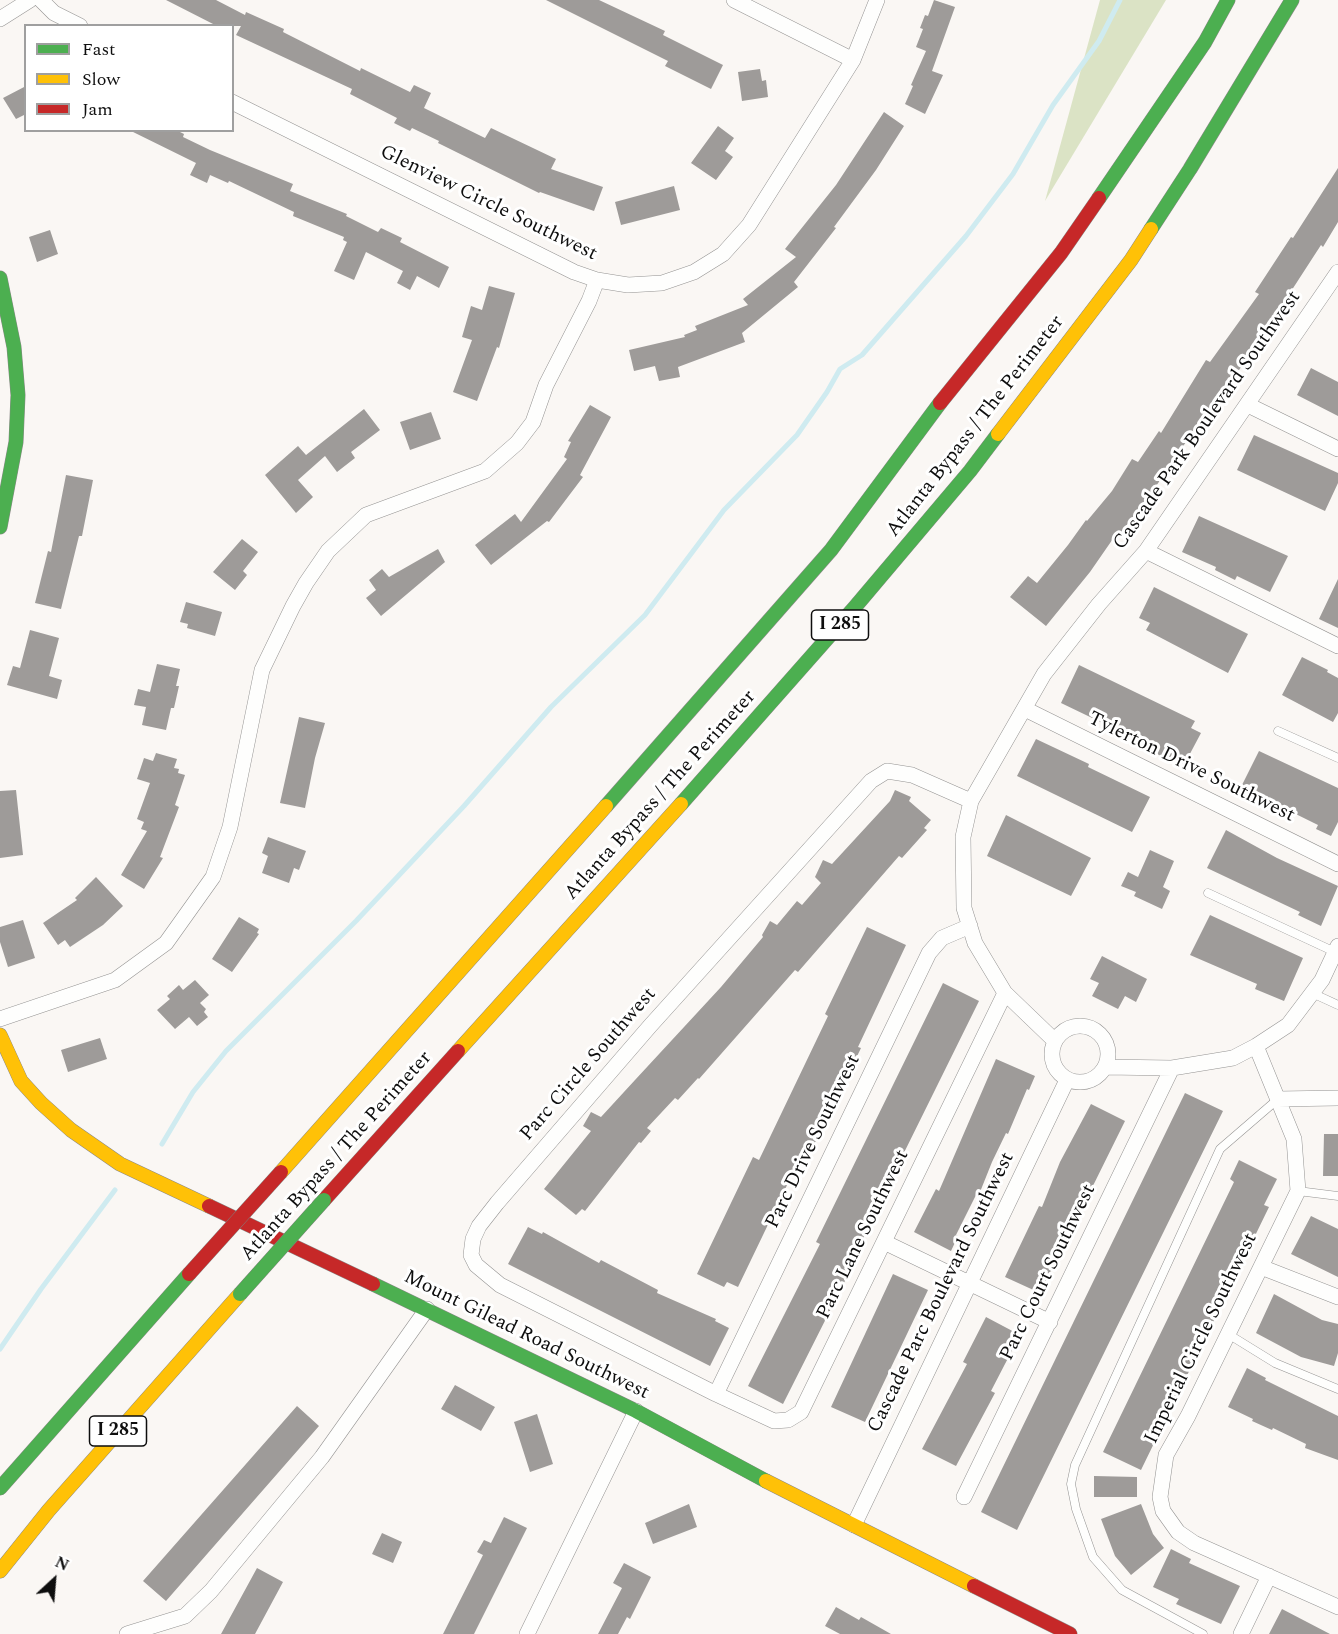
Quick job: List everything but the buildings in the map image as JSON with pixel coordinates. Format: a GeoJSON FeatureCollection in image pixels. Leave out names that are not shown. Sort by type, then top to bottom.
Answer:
{"type":"FeatureCollection","features":[{"type":"Feature","properties":{"kind":"main road","name":"Atlanta Bypass / The Perimeter"},"geometry":{"type":"LineString","coordinates":[[0,1488],[831,550],[956,382],[1061,253],[1205,42],[1228,0]]}},
{"type":"Feature","properties":{"kind":"main road","name":"Atlanta Bypass / The Perimeter"},"geometry":{"type":"LineString","coordinates":[[0,1571],[108,1442],[726,754],[970,471],[1131,260],[1190,169],[1292,0]]}},
{"type":"Feature","properties":{"kind":"main road"},"geometry":{"type":"LineString","coordinates":[[0,278],[14,347],[18,395],[16,442],[0,527]]}},
{"type":"Feature","properties":{"kind":"main road","name":"Mount Gilead Road Southwest"},"geometry":{"type":"LineString","coordinates":[[0,1035],[21,1081],[41,1103],[98,1150],[151,1179],[427,1309],[636,1411],[754,1475],[1070,1634]]}},
{"type":"Feature","properties":{"kind":"street"},"geometry":{"type":"LineString","coordinates":[[0,19],[30,0]]}},
{"type":"Feature","properties":{"kind":"street"},"geometry":{"type":"LineString","coordinates":[[41,0],[54,13],[76,24]]}},
{"type":"Feature","properties":{"kind":"street"},"geometry":{"type":"LineString","coordinates":[[734,0],[853,60]]}},
{"type":"Feature","properties":{"kind":"street","name":"Glenview Circle Southwest"},"geometry":{"type":"LineString","coordinates":[[234,103],[574,272],[597,280],[628,285],[662,283],[694,272],[723,254],[749,225],[853,60],[877,0]]}},
{"type":"Feature","properties":{"kind":"street","name":"Cascade Park Boulevard Southwest"},"geometry":{"type":"LineString","coordinates":[[1055,1041],[1005,993],[975,943],[964,908],[963,837],[971,801],[1044,674],[1099,604],[1146,551],[1338,272]]}},
{"type":"Feature","properties":{"kind":"street"},"geometry":{"type":"LineString","coordinates":[[0,1019],[115,980],[166,943],[213,877],[230,827],[262,670],[292,606],[306,583],[328,551],[366,515],[485,471],[517,443],[533,422],[546,385],[589,301],[597,280]]}},
{"type":"Feature","properties":{"kind":"street"},"geometry":{"type":"LineString","coordinates":[[1248,405],[1338,449]]}},
{"type":"Feature","properties":{"kind":"street"},"geometry":{"type":"LineString","coordinates":[[1146,551],[1338,646]]}},
{"type":"Feature","properties":{"kind":"street","name":"Tylerton Drive Southwest"},"geometry":{"type":"LineString","coordinates":[[1024,709],[1338,864]]}},
{"type":"Feature","properties":{"kind":"street","name":"Parc Circle Southwest"},"geometry":{"type":"LineString","coordinates":[[716,1394],[500,1285],[476,1265],[471,1255],[473,1239],[479,1226],[497,1203],[650,1026],[871,781],[887,771],[912,775],[971,801]]}},
{"type":"Feature","properties":{"kind":"street","name":"Parc Drive Southwest"},"geometry":{"type":"LineString","coordinates":[[716,1394],[928,953],[942,938],[970,926]]}},
{"type":"Feature","properties":{"kind":"street"},"geometry":{"type":"LineString","coordinates":[[1105,1066],[1172,1068],[1233,1058],[1288,1025],[1322,980],[1336,949]]}},
{"type":"Feature","properties":{"kind":"street","name":"Parc Lane Southwest"},"geometry":{"type":"LineString","coordinates":[[716,1394],[774,1421],[788,1420],[801,1412],[1005,993]]}},
{"type":"Feature","properties":{"kind":"street"},"geometry":{"type":"LineString","coordinates":[[1073,1027],[1086,1027],[1104,1040],[1108,1053],[1105,1066],[1098,1076],[1090,1081],[1081,1083],[1067,1080],[1056,1070],[1052,1048],[1055,1041],[1066,1030],[1073,1027]]}},
{"type":"Feature","properties":{"kind":"street"},"geometry":{"type":"LineString","coordinates":[[1256,1046],[1294,1139],[1298,1191]]}},
{"type":"Feature","properties":{"kind":"street","name":"Parc Court Southwest"},"geometry":{"type":"LineString","coordinates":[[964,1497],[1172,1068]]}},
{"type":"Feature","properties":{"kind":"street","name":"Cascade Parc Boulevard Southwest"},"geometry":{"type":"LineString","coordinates":[[854,1525],[1067,1080]]}},
{"type":"Feature","properties":{"kind":"street"},"geometry":{"type":"LineString","coordinates":[[1278,1099],[1338,1098]]}},
{"type":"Feature","properties":{"kind":"street","name":"Imperial Circle Southwest"},"geometry":{"type":"LineString","coordinates":[[1298,1191],[1188,1416],[1166,1455],[1160,1497],[1163,1511],[1178,1532],[1194,1543],[1338,1607]]}},
{"type":"Feature","properties":{"kind":"street"},"geometry":{"type":"LineString","coordinates":[[884,1242],[1050,1322]]}},
{"type":"Feature","properties":{"kind":"street"},"geometry":{"type":"LineString","coordinates":[[1261,1267],[1338,1297]]}},
{"type":"Feature","properties":{"kind":"street"},"geometry":{"type":"LineString","coordinates":[[127,1634],[185,1616],[211,1591],[322,1457],[427,1309]]}},
{"type":"Feature","properties":{"kind":"street"},"geometry":{"type":"LineString","coordinates":[[527,1634],[636,1411]]}},
{"type":"Feature","properties":{"kind":"street"},"geometry":{"type":"LineString","coordinates":[[1240,1634],[1269,1576]]}},
{"type":"Feature","properties":{"kind":"lane"},"geometry":{"type":"LineString","coordinates":[[1278,731],[1338,758]]}},
{"type":"Feature","properties":{"kind":"lane"},"geometry":{"type":"LineString","coordinates":[[1208,893],[1336,949]]}},
{"type":"Feature","properties":{"kind":"lane"},"geometry":{"type":"LineString","coordinates":[[1312,993],[1338,1005]]}},
{"type":"Feature","properties":{"kind":"lane"},"geometry":{"type":"LineString","coordinates":[[1203,1634],[1122,1590],[1100,1566],[1089,1548],[1076,1509],[1071,1484],[1075,1465],[1220,1149],[1278,1099]]}},
{"type":"Feature","properties":{"kind":"lane"},"geometry":{"type":"LineString","coordinates":[[1298,1191],[1338,1196]]}},
{"type":"Feature","properties":{"kind":"lane"},"geometry":{"type":"LineString","coordinates":[[1228,1334],[1275,1363],[1338,1389]]}},
{"type":"Feature","properties":{"kind":"green space"},"geometry":{"type":"Polygon","coordinates":[[[1100,0],[1166,0],[1045,201],[1100,0]]]}},
{"type":"Feature","properties":{"kind":"waterway"},"geometry":{"type":"LineString","coordinates":[[162,1144],[193,1092],[226,1051],[356,921],[464,806],[551,707],[645,615],[724,510],[797,435],[840,369],[862,355],[966,236],[1013,174],[1053,105],[1099,41],[1120,0]]}},
{"type":"Feature","properties":{"kind":"waterway"},"geometry":{"type":"LineString","coordinates":[[0,1349],[41,1289],[115,1190]]}},
{"type":"Feature","properties":{"kind":"traffic: fast"},"geometry":{"type":"LineString","coordinates":[[1099,198],[1205,42],[1228,0]]}},
{"type":"Feature","properties":{"kind":"traffic: fast"},"geometry":{"type":"LineString","coordinates":[[1151,229],[1292,0]]}},
{"type":"Feature","properties":{"kind":"traffic: fast"},"geometry":{"type":"LineString","coordinates":[[0,278],[14,347],[18,395],[16,442],[0,527]]}},
{"type":"Feature","properties":{"kind":"traffic: fast"},"geometry":{"type":"LineString","coordinates":[[606,806],[831,550],[940,403]]}},
{"type":"Feature","properties":{"kind":"traffic: fast"},"geometry":{"type":"LineString","coordinates":[[681,804],[855,607],[970,471],[998,434]]}},
{"type":"Feature","properties":{"kind":"traffic: fast"},"geometry":{"type":"LineString","coordinates":[[240,1294],[324,1200]]}},
{"type":"Feature","properties":{"kind":"traffic: fast"},"geometry":{"type":"LineString","coordinates":[[0,1488],[189,1274]]}},
{"type":"Feature","properties":{"kind":"traffic: fast"},"geometry":{"type":"LineString","coordinates":[[373,1284],[636,1411],[766,1481]]}},
{"type":"Feature","properties":{"kind":"traffic: slow"},"geometry":{"type":"LineString","coordinates":[[998,434],[1131,260],[1151,229]]}},
{"type":"Feature","properties":{"kind":"traffic: slow"},"geometry":{"type":"LineString","coordinates":[[458,1051],[681,804]]}},
{"type":"Feature","properties":{"kind":"traffic: slow"},"geometry":{"type":"LineString","coordinates":[[281,1172],[606,806]]}},
{"type":"Feature","properties":{"kind":"traffic: slow"},"geometry":{"type":"LineString","coordinates":[[0,1035],[21,1081],[71,1130],[120,1164],[209,1206]]}},
{"type":"Feature","properties":{"kind":"traffic: slow"},"geometry":{"type":"LineString","coordinates":[[0,1571],[49,1510],[240,1294]]}},
{"type":"Feature","properties":{"kind":"traffic: slow"},"geometry":{"type":"LineString","coordinates":[[766,1481],[974,1586]]}},
{"type":"Feature","properties":{"kind":"traffic: jam"},"geometry":{"type":"LineString","coordinates":[[940,403],[1061,253],[1099,198]]}},
{"type":"Feature","properties":{"kind":"traffic: jam"},"geometry":{"type":"LineString","coordinates":[[324,1200],[458,1051]]}},
{"type":"Feature","properties":{"kind":"traffic: jam"},"geometry":{"type":"LineString","coordinates":[[189,1274],[281,1172]]}},
{"type":"Feature","properties":{"kind":"traffic: jam"},"geometry":{"type":"LineString","coordinates":[[209,1206],[373,1284]]}},
{"type":"Feature","properties":{"kind":"traffic: jam"},"geometry":{"type":"LineString","coordinates":[[974,1586],[1070,1634]]}}]}
